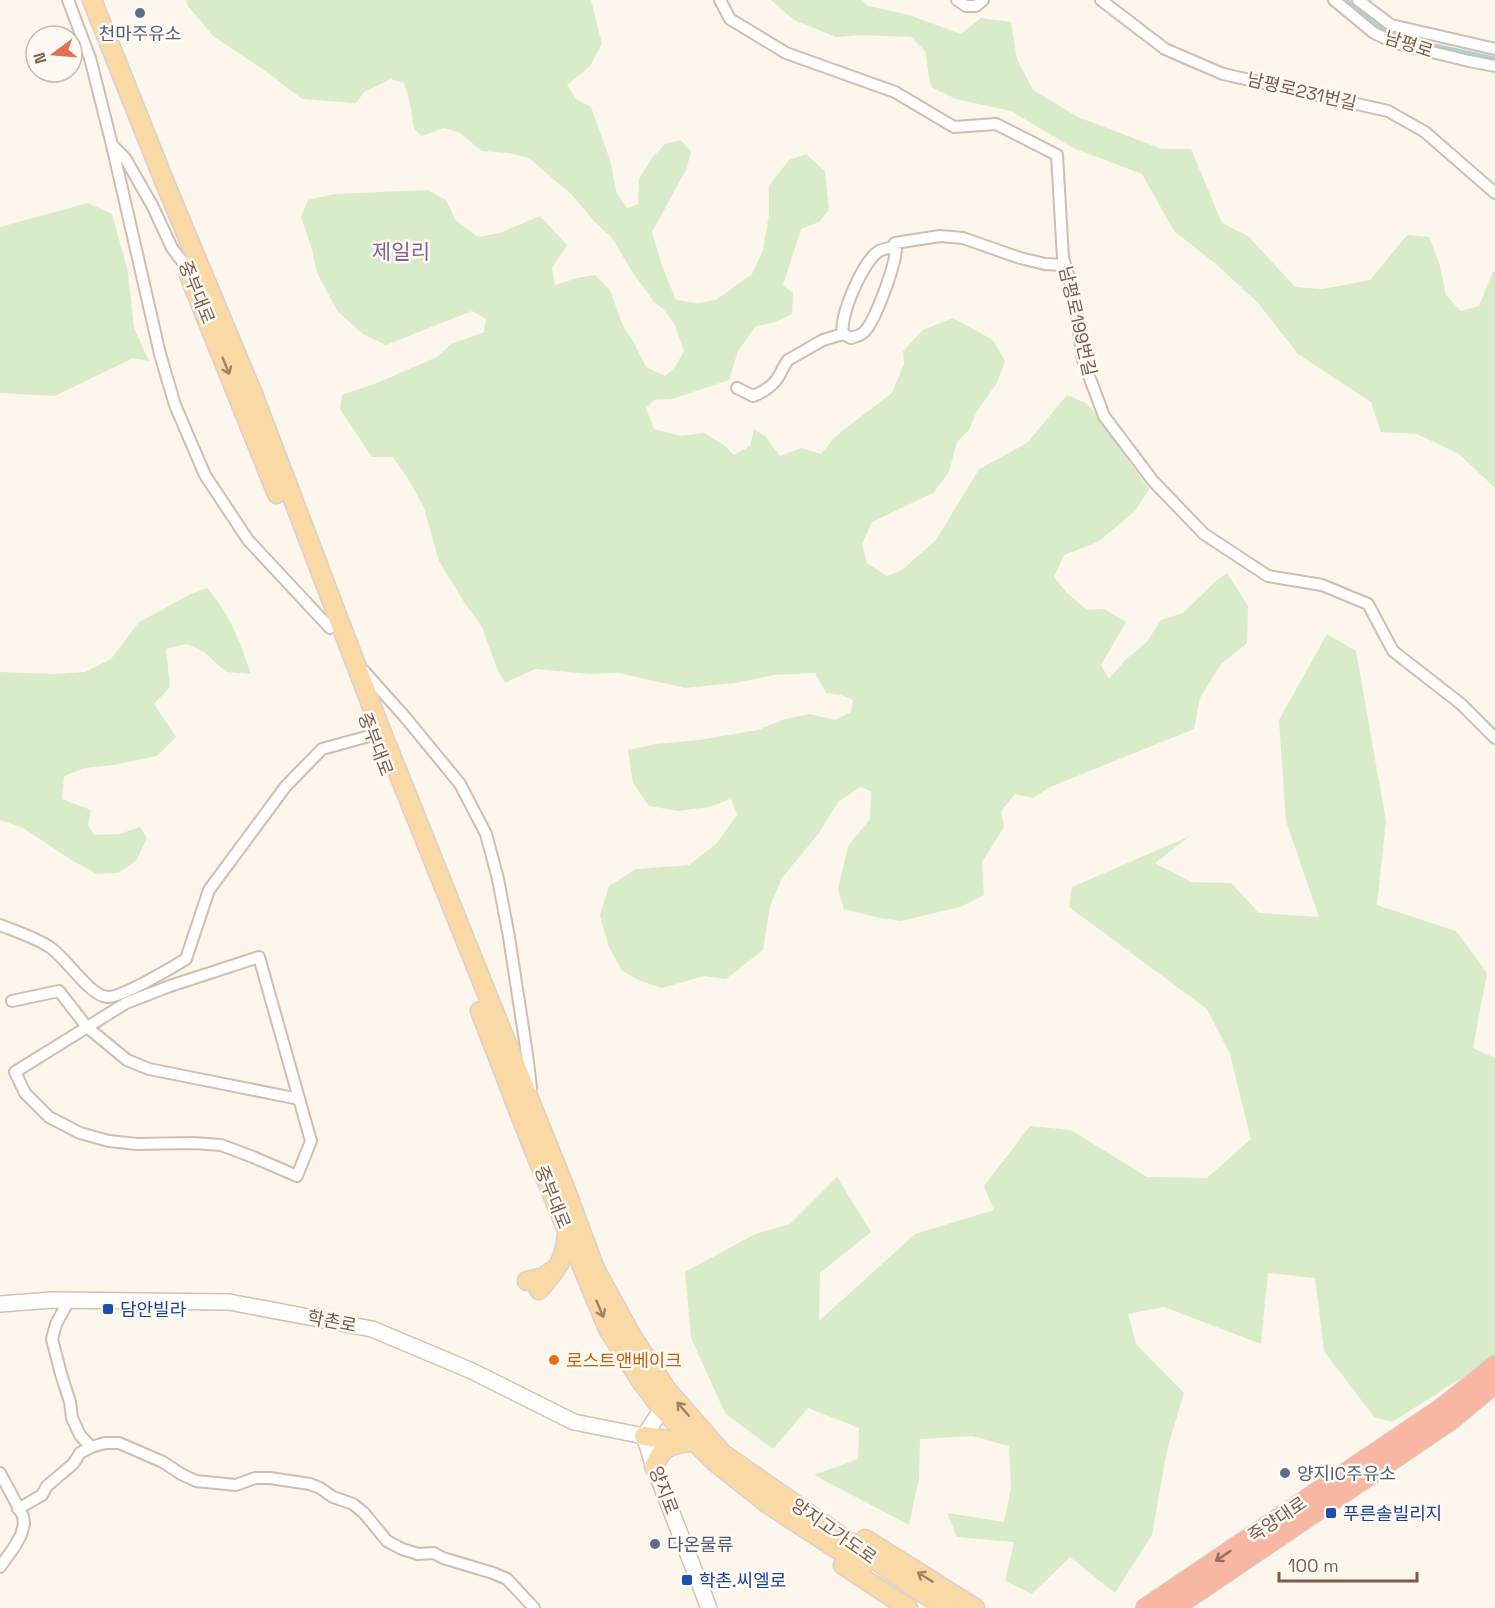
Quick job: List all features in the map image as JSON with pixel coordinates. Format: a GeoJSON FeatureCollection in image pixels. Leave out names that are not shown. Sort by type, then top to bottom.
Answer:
{"type":"FeatureCollection","features":[{"type":"Feature","properties":{"kind":"highway","name":"죽양대로"},"geometry":{"type":"LineString","coordinates":[[1146,1608],[1441,1409],[1495,1366]]}},
{"type":"Feature","properties":{"kind":"highway","name":"죽양대로"},"geometry":{"type":"LineString","coordinates":[[1173,1608],[1449,1420],[1495,1383]]}},
{"type":"Feature","properties":{"kind":"main road","name":"중부대로"},"geometry":{"type":"LineString","coordinates":[[80,0],[608,1329],[641,1381],[689,1442],[718,1457]]}},
{"type":"Feature","properties":{"kind":"main road","name":"중부대로"},"geometry":{"type":"LineString","coordinates":[[92,0],[253,394],[355,661],[565,1188],[595,1269],[633,1338],[667,1390],[718,1457]]}},
{"type":"Feature","properties":{"kind":"main road"},"geometry":{"type":"LineString","coordinates":[[533,1286],[558,1266],[566,1248],[567,1230]]}},
{"type":"Feature","properties":{"kind":"main road"},"geometry":{"type":"LineString","coordinates":[[644,1436],[689,1442]]}},
{"type":"Feature","properties":{"kind":"main road"},"geometry":{"type":"LineString","coordinates":[[654,1467],[658,1457],[665,1449],[689,1442]]}},
{"type":"Feature","properties":{"kind":"main road"},"geometry":{"type":"LineString","coordinates":[[718,1457],[733,1489],[752,1504],[917,1601]]}},
{"type":"Feature","properties":{"kind":"main road"},"geometry":{"type":"LineString","coordinates":[[718,1457],[752,1468],[975,1608]]}},
{"type":"Feature","properties":{"kind":"main road","name":"양지고가도로"},"geometry":{"type":"LineString","coordinates":[[718,1457],[917,1601],[947,1608]]}},
{"type":"Feature","properties":{"kind":"street"},"geometry":{"type":"LineString","coordinates":[[68,0],[90,58],[160,354],[175,405],[205,475],[248,540],[330,628]]}},
{"type":"Feature","properties":{"kind":"street","name":"남평로199번길"},"geometry":{"type":"LineString","coordinates":[[720,0],[730,19],[786,54],[895,92],[954,127],[996,124],[1057,155],[1063,258],[1074,296],[1083,360],[1104,416],[1153,481],[1204,534],[1269,576],[1322,585],[1368,604],[1393,651],[1461,704],[1495,738]]}},
{"type":"Feature","properties":{"kind":"street"},"geometry":{"type":"LineString","coordinates":[[957,0],[966,6],[976,6],[983,0]]}},
{"type":"Feature","properties":{"kind":"street","name":"남평로231번길"},"geometry":{"type":"LineString","coordinates":[[1101,0],[1165,49],[1223,74],[1388,111],[1425,132],[1495,194]]}},
{"type":"Feature","properties":{"kind":"street","name":"남평로"},"geometry":{"type":"LineString","coordinates":[[1334,0],[1374,33],[1395,43],[1495,66]]}},
{"type":"Feature","properties":{"kind":"street","name":"남평로"},"geometry":{"type":"LineString","coordinates":[[1358,0],[1392,25],[1495,49]]}},
{"type":"Feature","properties":{"kind":"street"},"geometry":{"type":"LineString","coordinates":[[112,146],[125,158],[152,205],[172,248],[187,268]]}},
{"type":"Feature","properties":{"kind":"street"},"geometry":{"type":"LineString","coordinates":[[843,334],[843,319],[865,267],[879,252],[893,247],[895,243],[940,236],[963,238],[1020,258],[1045,264],[1065,265]]}},
{"type":"Feature","properties":{"kind":"street"},"geometry":{"type":"LineString","coordinates":[[737,388],[753,396],[763,392],[780,376],[788,360],[823,340],[843,334],[851,338],[866,331],[874,318],[892,272],[896,254],[896,249],[893,247]]}},
{"type":"Feature","properties":{"kind":"street"},"geometry":{"type":"LineString","coordinates":[[355,661],[460,784],[486,834],[498,879],[509,937],[527,1054],[531,1107]]}},
{"type":"Feature","properties":{"kind":"street"},"geometry":{"type":"LineString","coordinates":[[0,925],[51,947],[94,991],[106,997],[118,994],[164,972],[186,959],[209,890],[286,786],[322,749],[372,735]]}},
{"type":"Feature","properties":{"kind":"street"},"geometry":{"type":"LineString","coordinates":[[259,957],[311,1141],[297,1176],[253,1156],[221,1145],[137,1144],[109,1141],[80,1133],[50,1117],[25,1093],[15,1072],[126,1003],[170,986],[259,957]]}},
{"type":"Feature","properties":{"kind":"street"},"geometry":{"type":"LineString","coordinates":[[164,972],[170,986]]}},
{"type":"Feature","properties":{"kind":"street"},"geometry":{"type":"LineString","coordinates":[[12,1001],[59,991],[87,1027],[127,1060],[149,1069],[299,1099]]}},
{"type":"Feature","properties":{"kind":"street"},"geometry":{"type":"LineString","coordinates":[[69,1300],[56,1324],[52,1339],[70,1402],[72,1418],[80,1435],[91,1447]]}},
{"type":"Feature","properties":{"kind":"street","name":"학촌로"},"geometry":{"type":"LineString","coordinates":[[0,1304],[69,1300],[229,1302],[372,1329],[472,1371],[574,1422],[644,1436]]}},
{"type":"Feature","properties":{"kind":"street"},"geometry":{"type":"LineString","coordinates":[[644,1436],[662,1409]]}},
{"type":"Feature","properties":{"kind":"street","name":"양지로"},"geometry":{"type":"LineString","coordinates":[[644,1436],[709,1608]]}},
{"type":"Feature","properties":{"kind":"street"},"geometry":{"type":"LineString","coordinates":[[18,1509],[42,1496],[48,1486],[73,1464],[80,1453],[105,1443],[119,1443],[163,1462],[196,1481],[236,1485],[255,1478],[270,1478],[310,1484],[333,1497],[353,1504],[364,1513],[387,1541],[402,1550],[418,1554],[434,1553],[507,1579],[534,1608]]}},
{"type":"Feature","properties":{"kind":"street"},"geometry":{"type":"LineString","coordinates":[[0,1473],[24,1524],[21,1535],[0,1567]]}},
{"type":"Feature","properties":{"kind":"green space"},"geometry":{"type":"Polygon","coordinates":[[[186,0],[591,0],[602,44],[590,66],[567,85],[577,100],[591,107],[610,160],[617,194],[627,208],[638,204],[639,179],[652,158],[665,144],[681,140],[691,152],[686,170],[652,232],[662,266],[676,300],[697,303],[716,300],[752,274],[763,250],[769,214],[769,186],[789,160],[806,154],[825,171],[829,210],[819,222],[801,229],[783,285],[793,293],[792,314],[776,322],[756,326],[738,351],[729,380],[672,399],[654,400],[646,408],[654,429],[681,436],[704,433],[724,445],[734,455],[750,446],[754,429],[765,436],[780,456],[801,448],[821,454],[833,439],[892,393],[904,364],[903,351],[923,330],[953,318],[993,340],[1005,361],[997,383],[977,411],[969,430],[957,442],[949,472],[933,493],[872,522],[862,544],[867,563],[887,576],[902,570],[936,540],[979,469],[1027,443],[1067,395],[1086,403],[1103,421],[1149,489],[1135,511],[1098,542],[1064,555],[1054,577],[1068,594],[1087,610],[1104,609],[1126,622],[1101,665],[1109,679],[1126,659],[1146,643],[1161,620],[1183,613],[1227,573],[1248,606],[1247,643],[1221,664],[1200,698],[1194,729],[1050,787],[1033,798],[1015,794],[1001,811],[1004,827],[982,862],[984,895],[960,907],[901,921],[844,909],[838,889],[848,846],[870,819],[871,791],[860,787],[838,802],[819,833],[782,878],[770,906],[763,950],[726,979],[704,976],[662,988],[622,971],[608,945],[600,915],[609,886],[636,869],[689,865],[717,843],[737,815],[731,799],[709,807],[678,811],[649,806],[633,783],[628,750],[758,730],[785,719],[810,714],[835,720],[851,712],[853,700],[841,695],[826,693],[815,673],[774,675],[734,683],[685,688],[619,673],[590,674],[535,669],[505,683],[498,671],[482,627],[439,561],[424,508],[409,480],[393,457],[372,457],[340,409],[342,395],[377,383],[437,357],[451,344],[484,332],[486,319],[472,311],[386,345],[363,334],[338,312],[317,273],[301,217],[308,200],[334,194],[428,190],[446,200],[456,221],[478,237],[500,233],[540,216],[567,245],[552,268],[555,285],[595,275],[610,290],[623,326],[646,367],[665,376],[675,367],[684,351],[675,325],[664,310],[654,302],[633,273],[612,238],[572,195],[529,158],[509,153],[482,151],[460,133],[444,128],[422,136],[414,129],[404,83],[391,79],[364,92],[356,103],[302,99],[213,36],[188,6],[186,0]]]}},
{"type":"Feature","properties":{"kind":"green space"},"geometry":{"type":"Polygon","coordinates":[[[771,0],[862,0],[868,6],[909,15],[961,34],[981,18],[1011,22],[1017,59],[1033,90],[1078,117],[1162,149],[1191,149],[1222,223],[1248,236],[1295,287],[1323,289],[1370,280],[1407,235],[1429,237],[1439,262],[1446,295],[1461,311],[1479,306],[1493,272],[1495,272],[1495,488],[1459,454],[1417,434],[1381,432],[1371,402],[1298,354],[1258,303],[1216,264],[1174,231],[1142,174],[1073,148],[1011,111],[956,99],[931,87],[925,51],[911,37],[861,35],[836,37],[794,20],[771,0]]]}},
{"type":"Feature","properties":{"kind":"green space"},"geometry":{"type":"Polygon","coordinates":[[[88,203],[112,214],[128,272],[134,328],[149,361],[133,358],[55,396],[0,393],[0,227],[88,203]]]}},
{"type":"Feature","properties":{"kind":"green space"},"geometry":{"type":"Polygon","coordinates":[[[207,588],[228,618],[251,674],[226,672],[204,652],[186,644],[166,649],[170,687],[154,704],[176,737],[157,756],[85,768],[64,776],[62,799],[91,810],[88,825],[94,835],[119,834],[140,827],[147,838],[136,861],[118,873],[97,874],[23,828],[0,820],[0,672],[55,674],[85,672],[111,659],[139,622],[207,588]]]}},
{"type":"Feature","properties":{"kind":"green space"},"geometry":{"type":"Polygon","coordinates":[[[1327,634],[1356,651],[1386,821],[1377,905],[1456,931],[1487,973],[1473,1048],[1495,1058],[1495,1357],[1392,1422],[1374,1417],[1324,1351],[1315,1278],[1268,1273],[1261,1344],[1164,1307],[1128,1314],[1136,1344],[1184,1393],[1167,1450],[1152,1535],[1115,1593],[1070,1557],[1032,1594],[1005,1581],[1014,1542],[957,1537],[947,1513],[1004,1522],[1011,1489],[1009,1446],[972,1436],[920,1439],[919,1478],[909,1525],[814,1475],[858,1459],[859,1428],[808,1408],[773,1449],[725,1413],[691,1338],[685,1272],[755,1234],[790,1224],[837,1177],[871,1232],[820,1273],[819,1321],[915,1234],[994,1210],[984,1186],[1030,1126],[1071,1130],[1147,1177],[1207,1178],[1251,1139],[1230,1054],[1207,1009],[1069,907],[1072,887],[1190,836],[1155,863],[1191,882],[1231,883],[1259,913],[1319,917],[1286,821],[1279,720],[1327,634]]]}},
{"type":"Feature","properties":{"kind":"waterway"},"geometry":{"type":"LineString","coordinates":[[1347,0],[1384,30],[1412,40],[1495,58]]}},
{"type":"Feature","properties":{"kind":"place","name":"천마주유소"},"geometry":{"type":"Point","coordinates":[140,13]}},
{"type":"Feature","properties":{"kind":"place","name":"담안빌라"},"geometry":{"type":"Point","coordinates":[108,1309]}},
{"type":"Feature","properties":{"kind":"place","name":"로스트앤베이크"},"geometry":{"type":"Point","coordinates":[554,1360]}},
{"type":"Feature","properties":{"kind":"place","name":"양지IC주유소"},"geometry":{"type":"Point","coordinates":[1285,1473]}},
{"type":"Feature","properties":{"kind":"place","name":"푸른솔빌리지"},"geometry":{"type":"Point","coordinates":[1331,1513]}},
{"type":"Feature","properties":{"kind":"place","name":"다온물류"},"geometry":{"type":"Point","coordinates":[655,1544]}},
{"type":"Feature","properties":{"kind":"place","name":"학촌.씨엘로"},"geometry":{"type":"Point","coordinates":[687,1580]}},
{"type":"Feature","properties":{"kind":"district","name":"제일리"},"geometry":{"type":"Point","coordinates":[401,251]}}]}
